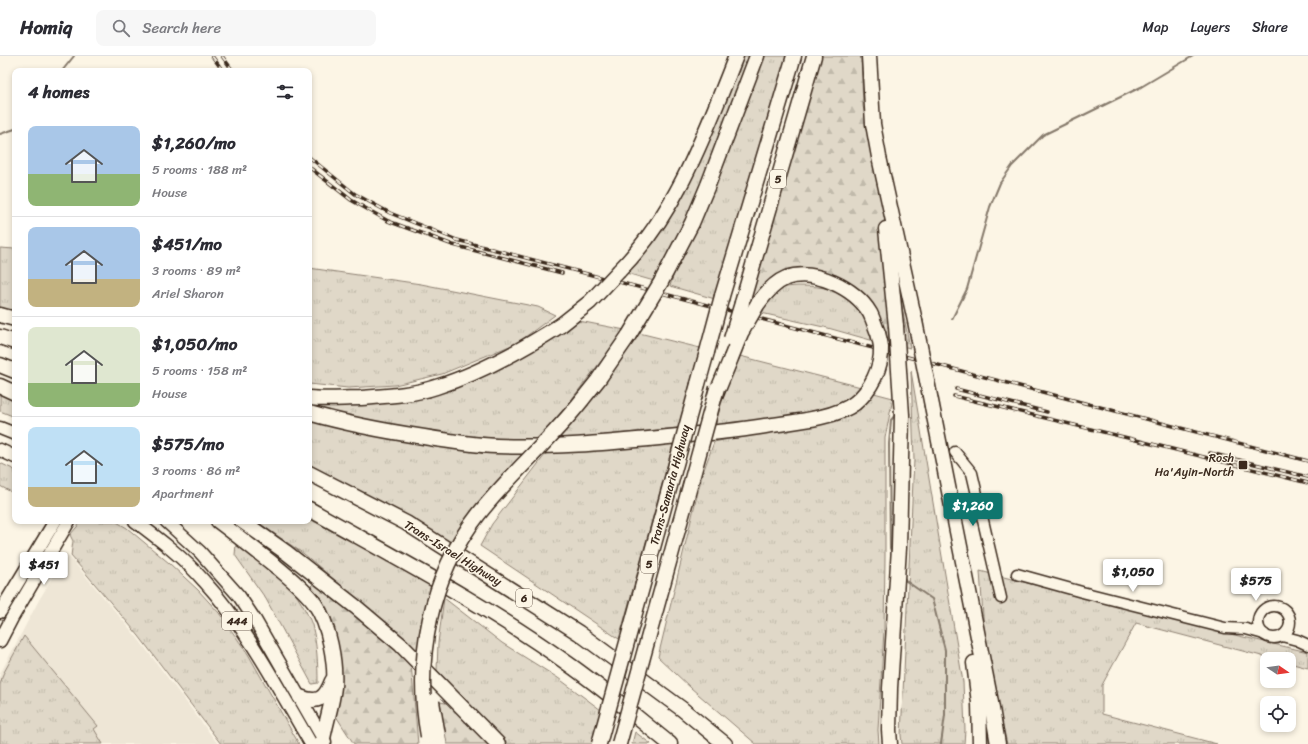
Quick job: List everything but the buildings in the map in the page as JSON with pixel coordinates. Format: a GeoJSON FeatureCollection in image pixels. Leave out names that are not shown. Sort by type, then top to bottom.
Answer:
{"type":"FeatureCollection","features":[{"type":"Feature","properties":{"kind":"highway"},"geometry":{"type":"LineString","coordinates":[[312,398],[379,397],[435,388],[504,360],[561,325],[590,302],[619,271],[648,236],[682,184],[717,105],[736,56]]}},
{"type":"Feature","properties":{"kind":"highway"},"geometry":{"type":"LineString","coordinates":[[434,740],[423,688],[423,666],[428,632],[437,593],[449,564],[467,531],[483,509],[569,416],[598,380],[629,335],[661,282],[692,223],[757,56]]}},
{"type":"Feature","properties":{"kind":"highway","name":"Trans-Samaria Highway"},"geometry":{"type":"LineString","coordinates":[[599,744],[722,296],[794,56]]}},
{"type":"Feature","properties":{"kind":"highway","name":"Trans-Samaria Highway"},"geometry":{"type":"LineString","coordinates":[[619,744],[717,391],[729,358],[742,303],[814,56]]}},
{"type":"Feature","properties":{"kind":"highway"},"geometry":{"type":"LineString","coordinates":[[869,56],[873,124],[879,157],[964,564],[978,660],[998,744]]}},
{"type":"Feature","properties":{"kind":"highway"},"geometry":{"type":"LineString","coordinates":[[879,157],[896,326],[902,415],[899,548],[893,622],[889,730],[890,744]]}},
{"type":"Feature","properties":{"kind":"highway"},"geometry":{"type":"LineString","coordinates":[[312,414],[340,422],[385,431],[495,446],[532,447],[639,440],[742,430],[834,414],[850,407],[860,399],[872,384],[877,370],[881,349],[878,333],[870,313],[853,293],[836,283],[818,277],[800,276],[786,278],[772,287],[756,305],[729,358]]}},
{"type":"Feature","properties":{"kind":"highway"},"geometry":{"type":"LineString","coordinates":[[0,315],[12,318]]}},
{"type":"Feature","properties":{"kind":"highway"},"geometry":{"type":"LineString","coordinates":[[0,336],[12,341]]}},
{"type":"Feature","properties":{"kind":"highway"},"geometry":{"type":"LineString","coordinates":[[0,365],[12,370]]}},
{"type":"Feature","properties":{"kind":"highway"},"geometry":{"type":"LineString","coordinates":[[0,386],[12,392]]}},
{"type":"Feature","properties":{"kind":"highway","name":"Trans-Israel Highway"},"geometry":{"type":"LineString","coordinates":[[312,476],[406,523],[579,633],[682,709],[725,744]]}},
{"type":"Feature","properties":{"kind":"highway"},"geometry":{"type":"LineString","coordinates":[[312,511],[465,597],[568,663],[670,744]]}},
{"type":"Feature","properties":{"kind":"highway"},"geometry":{"type":"LineString","coordinates":[[222,524],[297,583],[316,605],[326,626],[331,648],[334,673],[332,697],[320,743]]}},
{"type":"Feature","properties":{"kind":"highway"},"geometry":{"type":"LineString","coordinates":[[246,524],[287,553],[356,607],[401,645],[498,744]]}},
{"type":"Feature","properties":{"kind":"highway"},"geometry":{"type":"LineString","coordinates":[[978,660],[980,744]]}},
{"type":"Feature","properties":{"kind":"highway"},"geometry":{"type":"LineString","coordinates":[[300,697],[311,700],[320,699],[327,692],[334,673]]}},
{"type":"Feature","properties":{"kind":"main road"},"geometry":{"type":"LineString","coordinates":[[0,428],[12,433]]}},
{"type":"Feature","properties":{"kind":"main road"},"geometry":{"type":"LineString","coordinates":[[0,450],[12,456]]}},
{"type":"Feature","properties":{"kind":"main road"},"geometry":{"type":"LineString","coordinates":[[0,612],[64,524]]}},
{"type":"Feature","properties":{"kind":"main road"},"geometry":{"type":"LineString","coordinates":[[0,641],[64,524]]}},
{"type":"Feature","properties":{"kind":"main road","name":"444"},"geometry":{"type":"LineString","coordinates":[[138,524],[170,549],[203,580],[223,603],[320,743]]}},
{"type":"Feature","properties":{"kind":"main road","name":"444"},"geometry":{"type":"LineString","coordinates":[[169,524],[200,552],[239,596],[255,620],[300,697],[320,743]]}},
{"type":"Feature","properties":{"kind":"street"},"geometry":{"type":"LineString","coordinates":[[956,452],[972,473],[1001,598]]}},
{"type":"Feature","properties":{"kind":"street"},"geometry":{"type":"LineString","coordinates":[[1017,574],[1225,628],[1246,629],[1272,638],[1282,636],[1308,645]]}},
{"type":"Feature","properties":{"kind":"street"},"geometry":{"type":"LineString","coordinates":[[1246,629],[1259,618],[1264,610],[1269,607],[1279,607],[1284,610],[1289,616],[1290,620],[1289,627],[1282,636]]}},
{"type":"Feature","properties":{"kind":"street"},"geometry":{"type":"LineString","coordinates":[[1259,618],[1259,627],[1264,634]]}},
{"type":"Feature","properties":{"kind":"street"},"geometry":{"type":"LineString","coordinates":[[1289,627],[1297,640]]}},
{"type":"Feature","properties":{"kind":"shaded area"},"geometry":{"type":"Polygon","coordinates":[[[67,554],[136,636],[218,744],[0,744],[0,674],[39,600],[67,554]]]}},
{"type":"Feature","properties":{"kind":"green space"},"geometry":{"type":"Polygon","coordinates":[[[741,56],[749,56],[732,109],[690,214],[654,281],[626,273],[741,56]]]}},
{"type":"Feature","properties":{"kind":"green space"},"geometry":{"type":"Polygon","coordinates":[[[762,56],[789,56],[715,299],[670,286],[678,261],[762,56]]]}},
{"type":"Feature","properties":{"kind":"green space"},"geometry":{"type":"Polygon","coordinates":[[[817,56],[861,56],[863,106],[910,348],[886,342],[867,300],[851,284],[827,272],[814,271],[753,302],[750,295],[817,56]]]}},
{"type":"Feature","properties":{"kind":"green space"},"geometry":{"type":"Polygon","coordinates":[[[0,248],[12,249],[12,311],[0,307],[0,248]]]}},
{"type":"Feature","properties":{"kind":"green space"},"geometry":{"type":"Polygon","coordinates":[[[312,268],[421,284],[538,307],[555,315],[517,343],[442,374],[395,385],[348,388],[312,384],[312,268]]]}},
{"type":"Feature","properties":{"kind":"green space"},"geometry":{"type":"Polygon","coordinates":[[[798,286],[829,289],[846,297],[851,301],[863,317],[874,341],[828,328],[761,313],[773,295],[785,287],[798,286]]]}},
{"type":"Feature","properties":{"kind":"green space"},"geometry":{"type":"Polygon","coordinates":[[[579,321],[625,330],[568,404],[537,440],[504,439],[435,433],[312,410],[312,402],[382,402],[554,337],[579,321]]]}},
{"type":"Feature","properties":{"kind":"green space"},"geometry":{"type":"Polygon","coordinates":[[[639,333],[700,348],[678,428],[554,440],[618,363],[639,333]]]}},
{"type":"Feature","properties":{"kind":"green space"},"geometry":{"type":"Polygon","coordinates":[[[740,356],[861,387],[853,397],[835,406],[790,416],[715,428],[725,391],[740,356]]]}},
{"type":"Feature","properties":{"kind":"green space"},"geometry":{"type":"Polygon","coordinates":[[[911,371],[963,682],[965,730],[964,744],[902,744],[901,735],[914,460],[911,371]]]}},
{"type":"Feature","properties":{"kind":"green space"},"geometry":{"type":"Polygon","coordinates":[[[0,393],[12,399],[12,416],[0,411],[0,393]]]}},
{"type":"Feature","properties":{"kind":"green space"},"geometry":{"type":"Polygon","coordinates":[[[874,393],[893,398],[885,438],[884,630],[878,730],[879,744],[756,744],[691,688],[658,657],[702,475],[714,442],[771,430],[868,400],[874,393]]]}},
{"type":"Feature","properties":{"kind":"green space"},"geometry":{"type":"Polygon","coordinates":[[[312,420],[525,452],[461,526],[450,544],[312,468],[312,420]]]}},
{"type":"Feature","properties":{"kind":"green space"},"geometry":{"type":"Polygon","coordinates":[[[674,441],[619,639],[480,546],[492,524],[548,451],[674,441]]]}},
{"type":"Feature","properties":{"kind":"green space"},"geometry":{"type":"Polygon","coordinates":[[[0,463],[12,469],[12,492],[0,486],[0,463]]]}},
{"type":"Feature","properties":{"kind":"green space"},"geometry":{"type":"Polygon","coordinates":[[[312,519],[431,586],[417,656],[393,631],[304,554],[260,524],[312,524],[312,519]]]}},
{"type":"Feature","properties":{"kind":"green space"},"geometry":{"type":"Polygon","coordinates":[[[79,524],[120,524],[169,563],[198,590],[219,613],[248,654],[299,744],[221,744],[139,636],[71,556],[73,541],[70,535],[79,524]]]}},
{"type":"Feature","properties":{"kind":"green space"},"geometry":{"type":"Polygon","coordinates":[[[236,544],[282,577],[301,603],[310,620],[314,632],[317,654],[318,683],[312,684],[266,599],[235,555],[236,544]]]}},
{"type":"Feature","properties":{"kind":"green space"},"geometry":{"type":"Polygon","coordinates":[[[980,571],[1213,630],[1308,652],[1308,668],[1296,665],[1296,652],[1260,652],[1260,656],[1136,623],[1102,685],[1102,714],[1217,744],[1007,744],[985,646],[980,571]]]}},
{"type":"Feature","properties":{"kind":"green space"},"geometry":{"type":"Polygon","coordinates":[[[316,581],[411,663],[418,744],[354,744],[332,710],[321,603],[311,586],[316,581]]]}},
{"type":"Feature","properties":{"kind":"green space"},"geometry":{"type":"Polygon","coordinates":[[[444,598],[502,643],[558,678],[601,710],[593,744],[506,744],[437,670],[438,643],[444,598]]]}},
{"type":"Feature","properties":{"kind":"green space"},"geometry":{"type":"Polygon","coordinates":[[[24,636],[98,726],[94,729],[103,744],[0,744],[0,685],[3,674],[24,636]]]}},
{"type":"Feature","properties":{"kind":"green space"},"geometry":{"type":"Polygon","coordinates":[[[440,702],[451,704],[489,744],[447,744],[440,702]]]}},
{"type":"Feature","properties":{"kind":"green space"},"geometry":{"type":"Polygon","coordinates":[[[635,732],[651,744],[632,744],[635,732]]]}},
{"type":"Feature","properties":{"kind":"waterway"},"geometry":{"type":"LineString","coordinates":[[64,68],[74,56]]}},
{"type":"Feature","properties":{"kind":"waterway"},"geometry":{"type":"LineString","coordinates":[[952,319],[967,289],[990,207],[1000,183],[1012,166],[1043,135],[1141,87],[1193,56]]}},
{"type":"Feature","properties":{"kind":"waterway"},"geometry":{"type":"LineString","coordinates":[[0,134],[12,130]]}},
{"type":"Feature","properties":{"kind":"waterway"},"geometry":{"type":"LineString","coordinates":[[892,554],[890,548],[889,444],[891,420],[896,414]]}},
{"type":"Feature","properties":{"kind":"waterway"},"geometry":{"type":"LineString","coordinates":[[903,575],[906,581],[932,599],[945,650],[945,715],[941,744]]}},
{"type":"Feature","properties":{"kind":"railway"},"geometry":{"type":"LineString","coordinates":[[212,56],[221,68]]}},
{"type":"Feature","properties":{"kind":"railway"},"geometry":{"type":"LineString","coordinates":[[222,56],[231,68]]}},
{"type":"Feature","properties":{"kind":"railway"},"geometry":{"type":"LineString","coordinates":[[312,159],[355,194],[390,213],[457,240],[1308,461]]}},
{"type":"Feature","properties":{"kind":"railway"},"geometry":{"type":"LineString","coordinates":[[312,169],[351,200],[388,221],[453,245],[562,273]]}},
{"type":"Feature","properties":{"kind":"railway"},"geometry":{"type":"LineString","coordinates":[[956,389],[1047,412]]}},
{"type":"Feature","properties":{"kind":"railway"},"geometry":{"type":"LineString","coordinates":[[954,396],[1308,483]]}},
{"type":"Feature","properties":{"kind":"railway"},"geometry":{"type":"LineString","coordinates":[[1210,453],[1308,477]]}},
{"type":"Feature","properties":{"kind":"place","name":"Rosh Ha'Ayin-North"},"geometry":{"type":"Point","coordinates":[1243,465]}}]}
